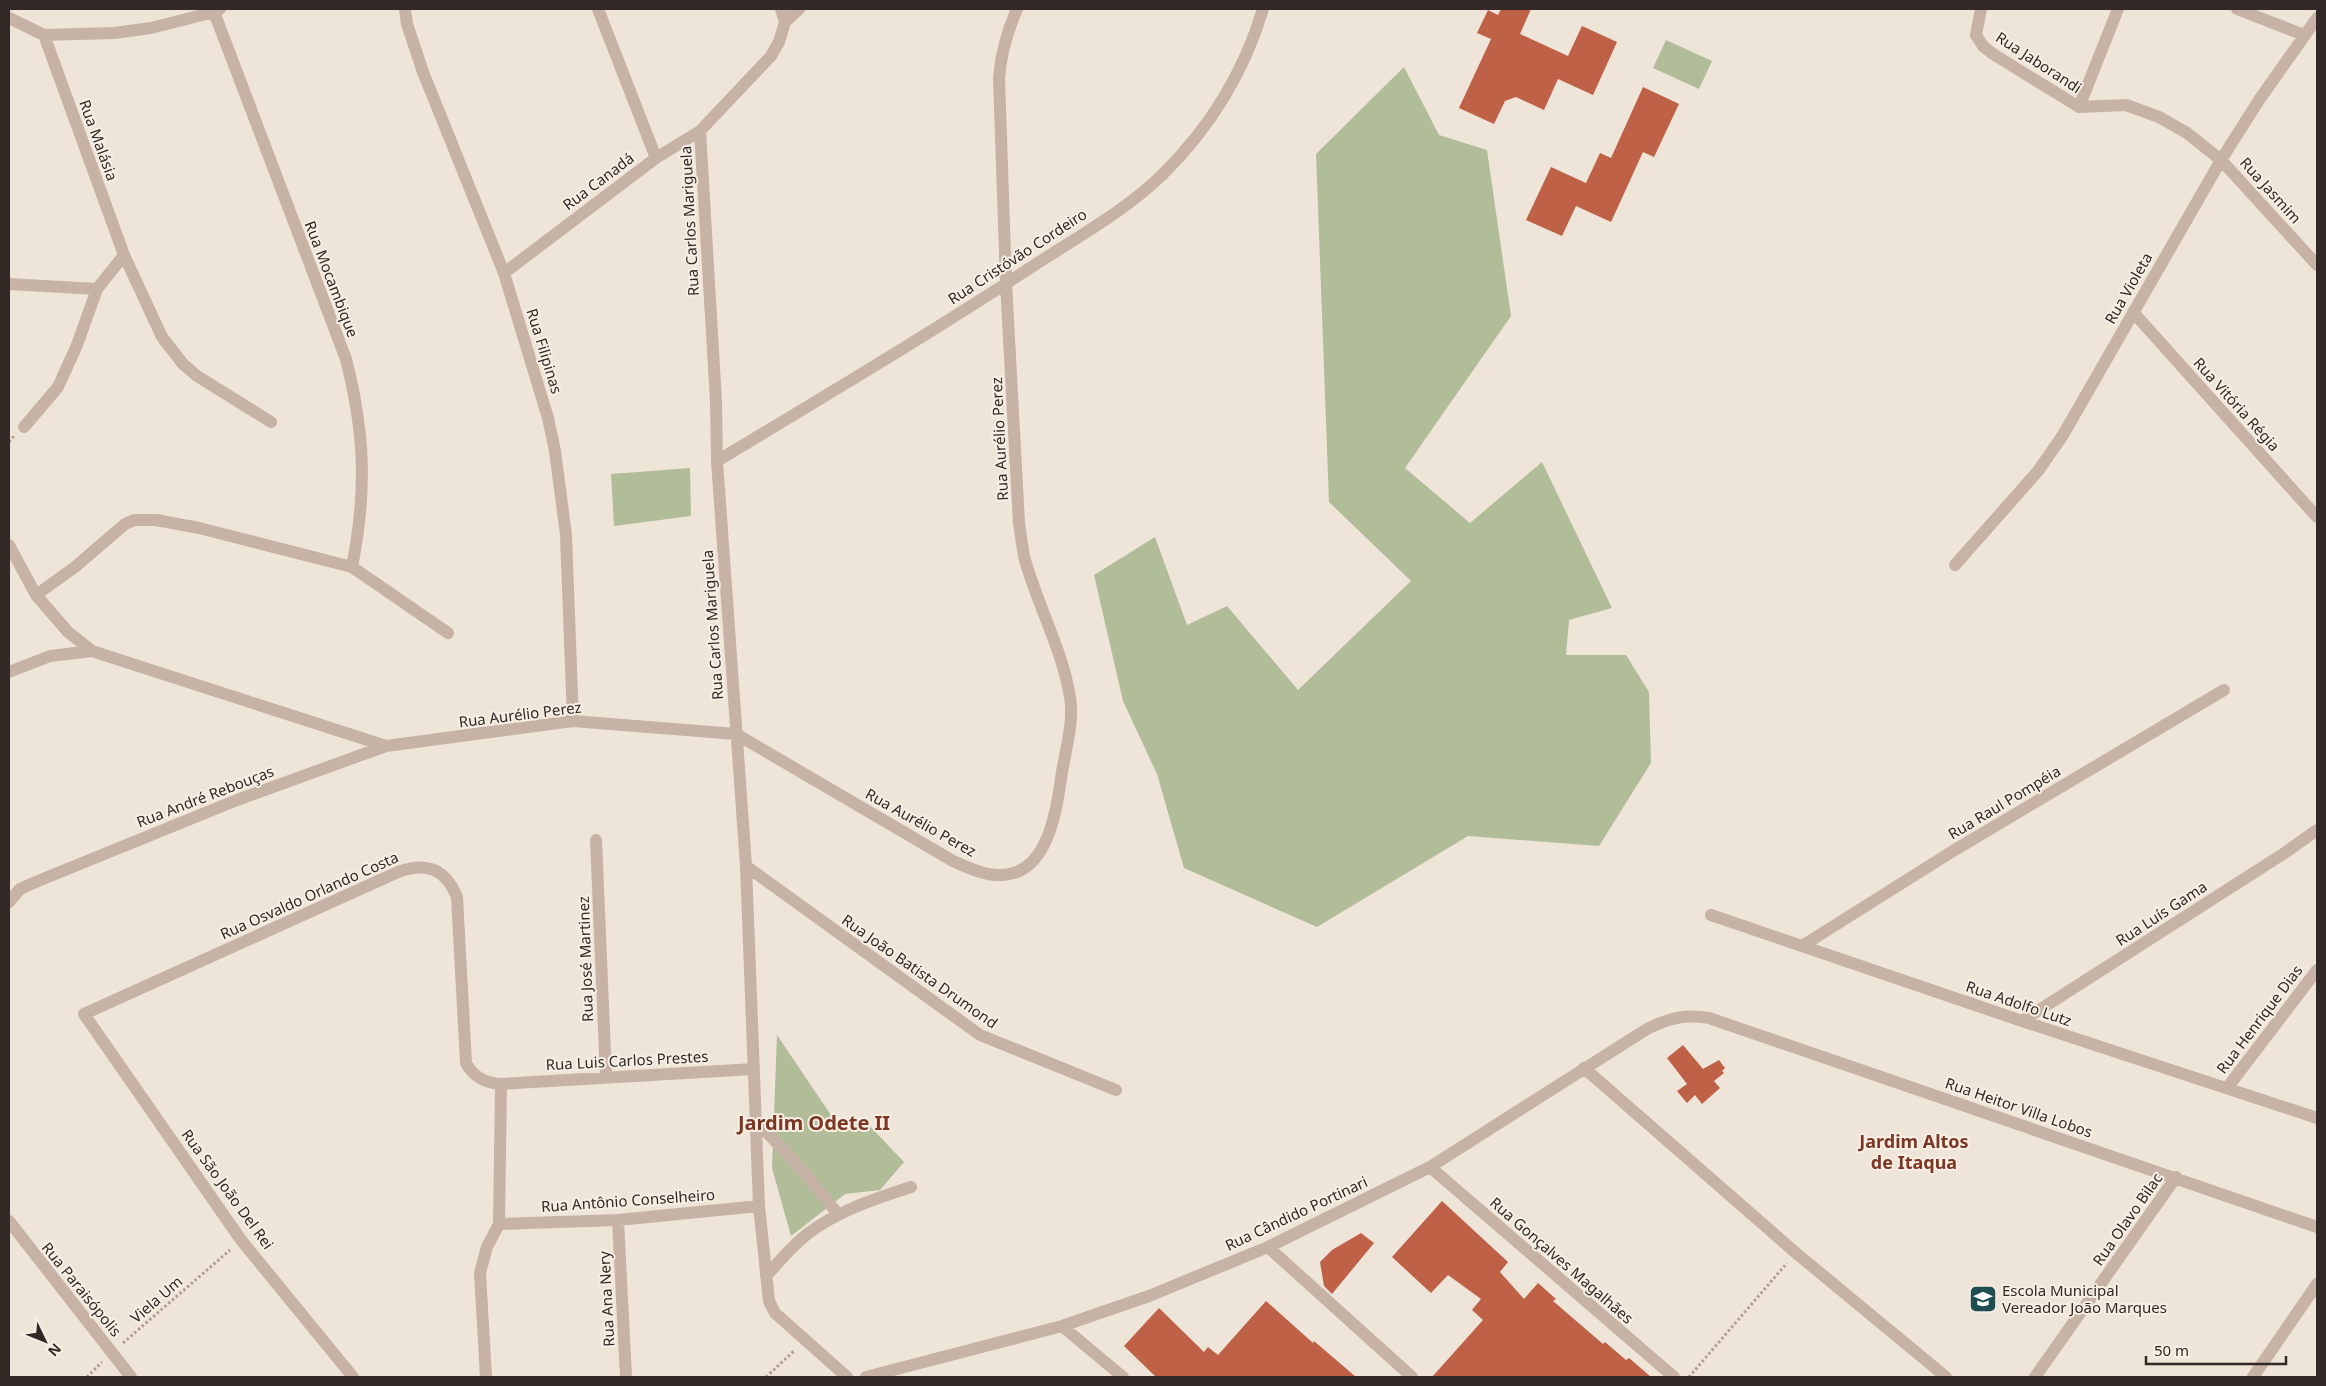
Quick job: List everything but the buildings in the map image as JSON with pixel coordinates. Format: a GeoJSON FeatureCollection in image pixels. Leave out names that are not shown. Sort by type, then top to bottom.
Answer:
{"type":"FeatureCollection","features":[{"type":"Feature","properties":{"kind":"street","name":"Rua Filipinas"},"geometry":{"type":"LineString","coordinates":[[405,9],[407,24],[423,72],[504,273],[548,418],[555,451],[566,535],[573,721]]}},
{"type":"Feature","properties":{"kind":"street","name":"Rua Canadá"},"geometry":{"type":"LineString","coordinates":[[504,273],[656,158],[598,9]]}},
{"type":"Feature","properties":{"kind":"street"},"geometry":{"type":"LineString","coordinates":[[780,9],[785,22]]}},
{"type":"Feature","properties":{"kind":"street","name":"Rua Carlos Mariguela"},"geometry":{"type":"LineString","coordinates":[[799,9],[785,22],[779,42],[771,56],[700,131],[716,401],[717,461],[746,866],[759,1206],[766,1276],[771,1307],[780,1318],[847,1377]]}},
{"type":"Feature","properties":{"kind":"street","name":"Rua Aurélio Perez"},"geometry":{"type":"LineString","coordinates":[[9,545],[36,596],[68,632],[92,651],[386,746],[466,737],[573,721],[736,734],[953,861],[975,870],[1002,875],[1021,870],[1041,851],[1048,840],[1055,820],[1071,717],[1066,674],[1034,586],[1023,549],[1019,523],[1006,284],[999,78],[1001,54],[1007,32],[1017,9]]}},
{"type":"Feature","properties":{"kind":"street","name":"Rua Cristóvão Cordeiro"},"geometry":{"type":"LineString","coordinates":[[717,461],[1006,284],[1128,204],[1162,174],[1205,125],[1230,89],[1253,44],[1263,9]]}},
{"type":"Feature","properties":{"kind":"street","name":"Rua Jaborandi"},"geometry":{"type":"LineString","coordinates":[[1980,9],[1976,36],[1983,46],[2036,82],[2079,107],[2126,104],[2159,117],[2186,133],[2221,160]]}},
{"type":"Feature","properties":{"kind":"street"},"geometry":{"type":"LineString","coordinates":[[2079,107],[2118,9]]}},
{"type":"Feature","properties":{"kind":"street"},"geometry":{"type":"LineString","coordinates":[[2238,9],[2304,35]]}},
{"type":"Feature","properties":{"kind":"street"},"geometry":{"type":"LineString","coordinates":[[9,18],[44,35],[114,33],[151,28],[217,11]]}},
{"type":"Feature","properties":{"kind":"street","name":"Rua Mocambique"},"geometry":{"type":"LineString","coordinates":[[217,11],[346,359],[358,405],[362,444],[362,496],[352,567]]}},
{"type":"Feature","properties":{"kind":"street","name":"Rua Violeta"},"geometry":{"type":"LineString","coordinates":[[1955,565],[2038,471],[2063,435],[2221,160],[2317,18]]}},
{"type":"Feature","properties":{"kind":"street","name":"Rua Malásia"},"geometry":{"type":"LineString","coordinates":[[44,35],[124,256],[162,336],[177,357],[197,376],[271,422]]}},
{"type":"Feature","properties":{"kind":"street"},"geometry":{"type":"LineString","coordinates":[[656,158],[700,131]]}},
{"type":"Feature","properties":{"kind":"street","name":"Rua Jasmim"},"geometry":{"type":"LineString","coordinates":[[2221,160],[2317,265]]}},
{"type":"Feature","properties":{"kind":"street"},"geometry":{"type":"LineString","coordinates":[[24,427],[58,387],[77,345],[96,289],[124,256]]}},
{"type":"Feature","properties":{"kind":"street"},"geometry":{"type":"LineString","coordinates":[[9,284],[96,289]]}},
{"type":"Feature","properties":{"kind":"street","name":"Rua Vitória Régia"},"geometry":{"type":"LineString","coordinates":[[2133,312],[2317,517]]}},
{"type":"Feature","properties":{"kind":"street"},"geometry":{"type":"LineString","coordinates":[[36,596],[75,567],[125,524],[134,520],[156,520],[200,528],[352,567],[448,633]]}},
{"type":"Feature","properties":{"kind":"street"},"geometry":{"type":"LineString","coordinates":[[9,672],[50,656],[92,651]]}},
{"type":"Feature","properties":{"kind":"street","name":"Rua Raul Pompéia"},"geometry":{"type":"LineString","coordinates":[[1802,946],[1954,851],[2224,690]]}},
{"type":"Feature","properties":{"kind":"street","name":"Rua André Rebouças"},"geometry":{"type":"LineString","coordinates":[[9,902],[20,889],[38,881],[237,800],[386,746]]}},
{"type":"Feature","properties":{"kind":"street","name":"Rua Luís Gama"},"geometry":{"type":"LineString","coordinates":[[2022,1021],[2283,854],[2317,830]]}},
{"type":"Feature","properties":{"kind":"street","name":"Rua José Martinez"},"geometry":{"type":"LineString","coordinates":[[596,840],[606,1077]]}},
{"type":"Feature","properties":{"kind":"street","name":"Rua Osvaldo Orlando Costa"},"geometry":{"type":"LineString","coordinates":[[84,1014],[398,872],[422,866],[443,875],[451,883],[457,897],[466,1064],[470,1072],[487,1083],[501,1084]]}},
{"type":"Feature","properties":{"kind":"street","name":"Rua João Batista Drumond"},"geometry":{"type":"LineString","coordinates":[[746,866],[980,1035],[1116,1090]]}},
{"type":"Feature","properties":{"kind":"street","name":"Rua Adolfo Lutz"},"geometry":{"type":"LineString","coordinates":[[1711,915],[2022,1021],[2317,1118]]}},
{"type":"Feature","properties":{"kind":"street","name":"Rua Henrique Dias"},"geometry":{"type":"LineString","coordinates":[[2227,1088],[2317,970]]}},
{"type":"Feature","properties":{"kind":"street","name":"Rua São João Del Rei"},"geometry":{"type":"LineString","coordinates":[[84,1014],[242,1240],[353,1377]]}},
{"type":"Feature","properties":{"kind":"street","name":"Rua Cândido Portinari"},"geometry":{"type":"LineString","coordinates":[[866,1377],[1062,1326],[1149,1296],[1268,1247],[1430,1167],[1584,1068],[1666,1019],[1693,1015],[1709,1018]]}},
{"type":"Feature","properties":{"kind":"street","name":"Rua Heitor Villa Lobos"},"geometry":{"type":"LineString","coordinates":[[1709,1018],[2317,1227]]}},
{"type":"Feature","properties":{"kind":"street"},"geometry":{"type":"LineString","coordinates":[[1584,1068],[1796,1253],[1946,1377]]}},
{"type":"Feature","properties":{"kind":"street","name":"Rua Luis Carlos Prestes"},"geometry":{"type":"LineString","coordinates":[[501,1084],[754,1069]]}},
{"type":"Feature","properties":{"kind":"street"},"geometry":{"type":"LineString","coordinates":[[486,1377],[480,1274],[487,1247],[499,1224],[501,1084]]}},
{"type":"Feature","properties":{"kind":"street"},"geometry":{"type":"LineString","coordinates":[[757,1122],[838,1214]]}},
{"type":"Feature","properties":{"kind":"street","name":"Rua Gonçalves Magalhães"},"geometry":{"type":"LineString","coordinates":[[1430,1167],[1674,1377]]}},
{"type":"Feature","properties":{"kind":"street","name":"Rua Olavo Bilac"},"geometry":{"type":"LineString","coordinates":[[2035,1377],[2176,1178]]}},
{"type":"Feature","properties":{"kind":"street"},"geometry":{"type":"LineString","coordinates":[[766,1276],[806,1235],[838,1214],[911,1187]]}},
{"type":"Feature","properties":{"kind":"street","name":"Rua Antônio Conselheiro"},"geometry":{"type":"LineString","coordinates":[[499,1224],[618,1220],[759,1206]]}},
{"type":"Feature","properties":{"kind":"street","name":"Rua Ana Nery"},"geometry":{"type":"LineString","coordinates":[[618,1220],[626,1377]]}},
{"type":"Feature","properties":{"kind":"street","name":"Rua Paraisópolis"},"geometry":{"type":"LineString","coordinates":[[9,1221],[131,1377]]}},
{"type":"Feature","properties":{"kind":"street"},"geometry":{"type":"LineString","coordinates":[[1268,1247],[1412,1377]]}},
{"type":"Feature","properties":{"kind":"street"},"geometry":{"type":"LineString","coordinates":[[2253,1377],[2317,1284]]}},
{"type":"Feature","properties":{"kind":"street"},"geometry":{"type":"LineString","coordinates":[[1062,1326],[1123,1377]]}},
{"type":"Feature","properties":{"kind":"path","name":"Viela Um"},"geometry":{"type":"LineString","coordinates":[[87,1377],[242,1240]]}},
{"type":"Feature","properties":{"kind":"path"},"geometry":{"type":"LineString","coordinates":[[1689,1377],[1796,1253]]}},
{"type":"Feature","properties":{"kind":"path"},"geometry":{"type":"LineString","coordinates":[[766,1377],[805,1341]]}},
{"type":"Feature","properties":{"kind":"green space"},"geometry":{"type":"Polygon","coordinates":[[[1666,40],[1712,61],[1699,89],[1653,68],[1666,40]]]}},
{"type":"Feature","properties":{"kind":"green space"},"geometry":{"type":"Polygon","coordinates":[[[1404,67],[1439,135],[1487,150],[1511,316],[1405,468],[1470,523],[1542,462],[1612,608],[1569,620],[1566,655],[1626,655],[1649,692],[1651,763],[1599,846],[1468,836],[1317,927],[1184,868],[1157,774],[1123,701],[1094,575],[1155,537],[1187,625],[1227,606],[1298,690],[1411,581],[1329,502],[1316,154],[1404,67]]]}},
{"type":"Feature","properties":{"kind":"green space"},"geometry":{"type":"Polygon","coordinates":[[[690,468],[691,516],[614,526],[611,474],[690,468]]]}},
{"type":"Feature","properties":{"kind":"green space"},"geometry":{"type":"Polygon","coordinates":[[[777,1035],[837,1124],[864,1120],[904,1162],[880,1190],[845,1194],[791,1236],[772,1168],[777,1035]]]}},
{"type":"Feature","properties":{"kind":"place","name":"Escola Municipal Vereador João Marques"},"geometry":{"type":"Point","coordinates":[1983,1299]}},
{"type":"Feature","properties":{"kind":"district","name":"Jardim Odete II"},"geometry":{"type":"Point","coordinates":[814,1122]}},
{"type":"Feature","properties":{"kind":"district","name":"Jardim Altos de Itaqua"},"geometry":{"type":"Point","coordinates":[1914,1151]}}]}
